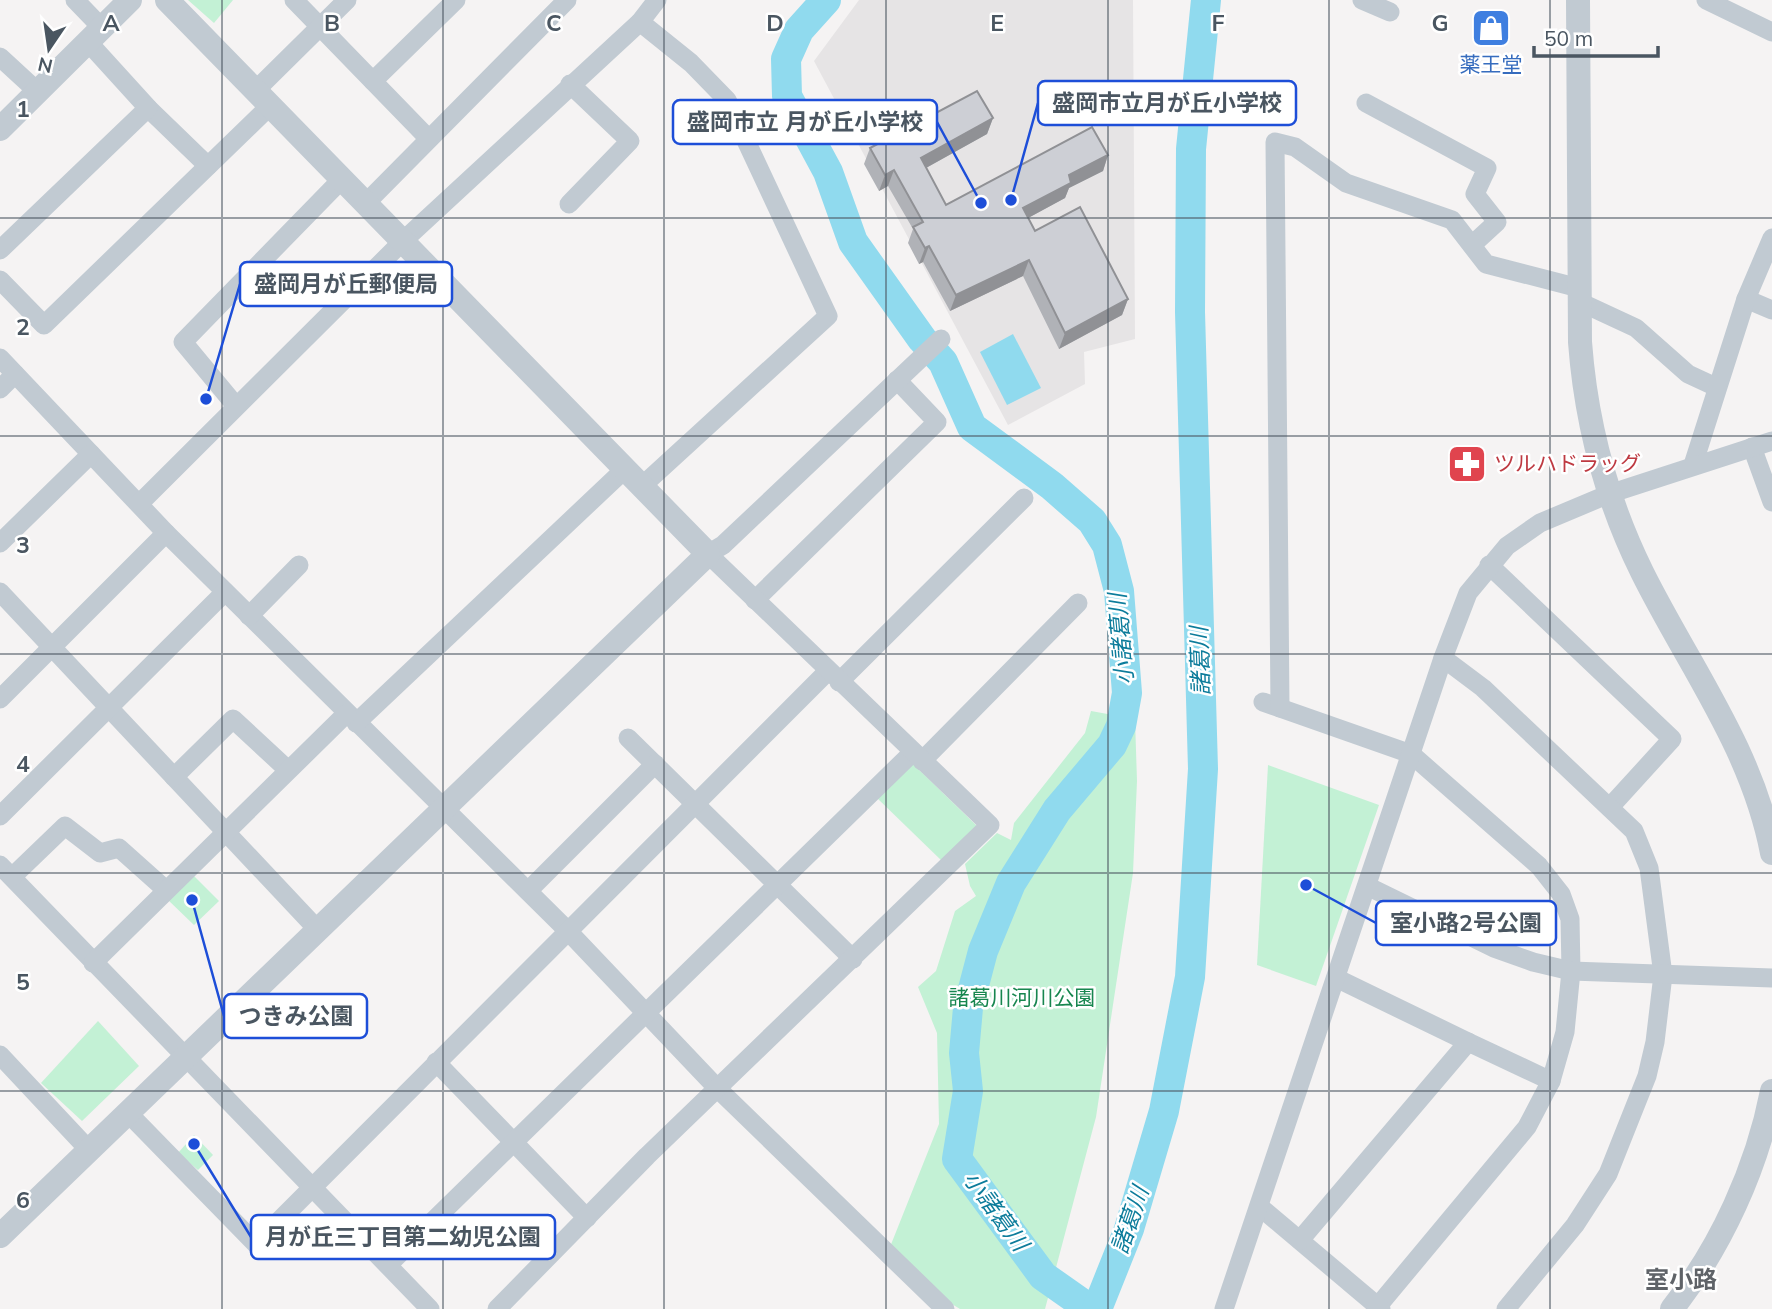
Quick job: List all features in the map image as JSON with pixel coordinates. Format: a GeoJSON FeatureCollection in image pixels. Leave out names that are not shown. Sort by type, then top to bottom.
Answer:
{"type":"FeatureCollection","features":[{"type":"Feature","properties":{"kind":"street"},"geometry":{"type":"LineString","coordinates":[[75,0],[95,35],[148,108],[208,166]]}},
{"type":"Feature","properties":{"kind":"street"},"geometry":{"type":"LineString","coordinates":[[0,129],[130,0]]}},
{"type":"Feature","properties":{"kind":"street"},"geometry":{"type":"LineString","coordinates":[[167,0],[708,554],[990,825],[497,1309]]}},
{"type":"Feature","properties":{"kind":"street"},"geometry":{"type":"LineString","coordinates":[[293,0],[429,139]]}},
{"type":"Feature","properties":{"kind":"street"},"geometry":{"type":"LineString","coordinates":[[0,280],[44,325],[208,166],[320,26],[347,0]]}},
{"type":"Feature","properties":{"kind":"street"},"geometry":{"type":"LineString","coordinates":[[373,81],[456,0]]}},
{"type":"Feature","properties":{"kind":"street"},"geometry":{"type":"LineString","coordinates":[[366,203],[567,0]]}},
{"type":"Feature","properties":{"kind":"street"},"geometry":{"type":"LineString","coordinates":[[139,504],[403,241],[640,22],[657,0]]}},
{"type":"Feature","properties":{"kind":"street"},"geometry":{"type":"LineString","coordinates":[[1362,0],[1390,12]]}},
{"type":"Feature","properties":{"kind":"street"},"geometry":{"type":"LineString","coordinates":[[1578,0],[1579,295],[1584,392],[1609,494],[1643,575],[1735,739],[1755,791],[1772,853]]}},
{"type":"Feature","properties":{"kind":"street"},"geometry":{"type":"LineString","coordinates":[[1706,0],[1772,32]]}},
{"type":"Feature","properties":{"kind":"street"},"geometry":{"type":"LineString","coordinates":[[93,963],[288,769],[828,316],[727,100],[691,63],[640,22]]}},
{"type":"Feature","properties":{"kind":"street"},"geometry":{"type":"LineString","coordinates":[[0,57],[38,92]]}},
{"type":"Feature","properties":{"kind":"street"},"geometry":{"type":"LineString","coordinates":[[569,204],[630,141],[570,85]]}},
{"type":"Feature","properties":{"kind":"street"},"geometry":{"type":"LineString","coordinates":[[1366,103],[1487,167],[1475,194],[1497,222],[1472,245]]}},
{"type":"Feature","properties":{"kind":"street"},"geometry":{"type":"LineString","coordinates":[[0,250],[148,108]]}},
{"type":"Feature","properties":{"kind":"street"},"geometry":{"type":"LineString","coordinates":[[1260,1207],[1379,1308],[1527,1128],[1551,1081],[1565,1032],[1571,971],[1570,919],[1561,894],[1539,866],[1411,754],[1271,705],[1275,142],[1295,147],[1346,183],[1452,220],[1486,264],[1579,295],[1636,328],[1688,374],[1716,387]]}},
{"type":"Feature","properties":{"kind":"street"},"geometry":{"type":"LineString","coordinates":[[236,406],[183,342],[342,179]]}},
{"type":"Feature","properties":{"kind":"street"},"geometry":{"type":"LineString","coordinates":[[1693,465],[1746,299],[1772,238]]}},
{"type":"Feature","properties":{"kind":"street"},"geometry":{"type":"LineString","coordinates":[[1746,299],[1772,310]]}},
{"type":"Feature","properties":{"kind":"street"},"geometry":{"type":"LineString","coordinates":[[0,1236],[708,554],[723,545],[934,345]]}},
{"type":"Feature","properties":{"kind":"street"},"geometry":{"type":"LineString","coordinates":[[0,358],[166,533],[567,930],[719,1090],[945,1309]]}},
{"type":"Feature","properties":{"kind":"street"},"geometry":{"type":"LineString","coordinates":[[0,389],[15,374]]}},
{"type":"Feature","properties":{"kind":"street"},"geometry":{"type":"LineString","coordinates":[[755,600],[937,422],[897,380]]}},
{"type":"Feature","properties":{"kind":"street"},"geometry":{"type":"LineString","coordinates":[[1224,1309],[1443,658],[1468,593],[1507,546],[1540,523],[1609,494],[1772,441]]}},
{"type":"Feature","properties":{"kind":"street"},"geometry":{"type":"LineString","coordinates":[[1752,447],[1772,502]]}},
{"type":"Feature","properties":{"kind":"street"},"geometry":{"type":"LineString","coordinates":[[0,543],[91,454]]}},
{"type":"Feature","properties":{"kind":"street"},"geometry":{"type":"LineString","coordinates":[[128,1113],[256,1244],[694,804],[1024,498]]}},
{"type":"Feature","properties":{"kind":"street"},"geometry":{"type":"LineString","coordinates":[[0,699],[166,533]]}},
{"type":"Feature","properties":{"kind":"street"},"geometry":{"type":"LineString","coordinates":[[249,616],[299,565]]}},
{"type":"Feature","properties":{"kind":"street"},"geometry":{"type":"LineString","coordinates":[[1489,565],[1672,739],[1610,807]]}},
{"type":"Feature","properties":{"kind":"street"},"geometry":{"type":"LineString","coordinates":[[0,592],[318,930]]}},
{"type":"Feature","properties":{"kind":"street"},"geometry":{"type":"LineString","coordinates":[[0,816],[225,592]]}},
{"type":"Feature","properties":{"kind":"street"},"geometry":{"type":"LineString","coordinates":[[388,1265],[776,885],[918,757],[1078,603]]}},
{"type":"Feature","properties":{"kind":"street"},"geometry":{"type":"LineString","coordinates":[[1443,658],[1483,688],[1634,831],[1649,868],[1663,975],[1656,1042],[1647,1076],[1608,1174],[1575,1225],[1506,1309]]}},
{"type":"Feature","properties":{"kind":"street"},"geometry":{"type":"LineString","coordinates":[[174,777],[233,719],[288,769]]}},
{"type":"Feature","properties":{"kind":"street"},"geometry":{"type":"LineString","coordinates":[[628,738],[853,959]]}},
{"type":"Feature","properties":{"kind":"street"},"geometry":{"type":"LineString","coordinates":[[527,891],[655,764]]}},
{"type":"Feature","properties":{"kind":"street"},"geometry":{"type":"LineString","coordinates":[[166,890],[119,848],[100,853],[65,826],[6,871],[184,1059],[430,1309]]}},
{"type":"Feature","properties":{"kind":"street"},"geometry":{"type":"LineString","coordinates":[[1367,886],[1494,948],[1533,962],[1571,971],[1772,978]]}},
{"type":"Feature","properties":{"kind":"street"},"geometry":{"type":"LineString","coordinates":[[1336,978],[1551,1081]]}},
{"type":"Feature","properties":{"kind":"street"},"geometry":{"type":"LineString","coordinates":[[1300,1240],[1468,1042]]}},
{"type":"Feature","properties":{"kind":"street"},"geometry":{"type":"LineString","coordinates":[[1,1059],[89,1150]]}},
{"type":"Feature","properties":{"kind":"street"},"geometry":{"type":"LineString","coordinates":[[436,1062],[587,1218]]}},
{"type":"Feature","properties":{"kind":"street"},"geometry":{"type":"LineString","coordinates":[[1672,1309],[1700,1268],[1738,1195],[1756,1153],[1772,1091]]}},
{"type":"Feature","properties":{"kind":"shaded area"},"geometry":{"type":"Polygon","coordinates":[[[859,0],[1133,0],[1135,339],[1084,352],[1085,384],[1008,425],[814,61],[859,0]]]}},
{"type":"Feature","properties":{"kind":"green space"},"geometry":{"type":"Polygon","coordinates":[[[188,0],[233,0],[214,23],[188,0]]]}},
{"type":"Feature","properties":{"kind":"green space","name":"諸葛川河川公園"},"geometry":{"type":"Polygon","coordinates":[[[1091,711],[1135,719],[1137,781],[1133,873],[1096,1117],[1045,1309],[960,1309],[884,1262],[939,1124],[937,1033],[918,987],[936,971],[955,911],[976,896],[970,886],[965,864],[997,833],[1011,840],[1014,823],[1085,733],[1091,711]]]}},
{"type":"Feature","properties":{"kind":"green space"},"geometry":{"type":"Polygon","coordinates":[[[912,763],[978,827],[943,862],[877,798],[912,763]]]}},
{"type":"Feature","properties":{"kind":"green space"},"geometry":{"type":"Polygon","coordinates":[[[1268,765],[1379,805],[1316,986],[1257,965],[1268,765]]]}},
{"type":"Feature","properties":{"kind":"green space"},"geometry":{"type":"Polygon","coordinates":[[[190,872],[219,901],[194,925],[166,898],[190,872]]]}},
{"type":"Feature","properties":{"kind":"green space"},"geometry":{"type":"Polygon","coordinates":[[[98,1021],[139,1066],[82,1121],[41,1083],[98,1021]]]}},
{"type":"Feature","properties":{"kind":"green space"},"geometry":{"type":"Polygon","coordinates":[[[194,1135],[213,1155],[198,1170],[178,1153],[194,1135]]]}},
{"type":"Feature","properties":{"kind":"water"},"geometry":{"type":"Polygon","coordinates":[[[1013,334],[1041,388],[1007,405],[980,352],[1013,334]]]}},
{"type":"Feature","properties":{"kind":"building"},"geometry":{"type":"Polygon","coordinates":[[[977,91],[993,118],[921,158],[946,205],[1092,127],[1108,155],[1069,175],[1071,183],[1023,208],[1035,231],[1080,207],[1128,299],[1065,333],[1029,260],[956,295],[929,246],[925,248],[913,227],[923,222],[894,170],[885,175],[870,148],[977,91]]]}},
{"type":"Feature","properties":{"kind":"waterway","name":"小諸葛川"},"geometry":{"type":"LineString","coordinates":[[826,0],[799,30],[786,59],[787,96],[828,172],[853,242],[922,339],[943,362],[972,427],[1052,486],[1092,521],[1107,545],[1119,591],[1127,693],[1121,726],[1112,745],[1057,810],[1011,883],[983,951],[968,1008],[964,1053],[968,1091],[957,1159],[1043,1276],[1090,1309]]}},
{"type":"Feature","properties":{"kind":"waterway","name":"諸葛川"},"geometry":{"type":"LineString","coordinates":[[1097,1309],[1129,1229],[1164,1111],[1190,977],[1203,769],[1190,312],[1191,149],[1206,0]]}},
{"type":"Feature","properties":{"kind":"place","name":"薬王堂"},"geometry":{"type":"Point","coordinates":[1491,28]}},
{"type":"Feature","properties":{"kind":"place","name":"盛岡市立月が丘小学校"},"geometry":{"type":"Point","coordinates":[1011,200]}},
{"type":"Feature","properties":{"kind":"place","name":"盛岡市立 月が丘小学校"},"geometry":{"type":"Point","coordinates":[981,203]}},
{"type":"Feature","properties":{"kind":"place","name":"盛岡月が丘郵便局"},"geometry":{"type":"Point","coordinates":[206,399]}},
{"type":"Feature","properties":{"kind":"place","name":"ツルハドラッグ"},"geometry":{"type":"Point","coordinates":[1467,464]}},
{"type":"Feature","properties":{"kind":"place","name":"室小路2号公園"},"geometry":{"type":"Point","coordinates":[1306,885]}},
{"type":"Feature","properties":{"kind":"place","name":"つきみ公園"},"geometry":{"type":"Point","coordinates":[192,900]}},
{"type":"Feature","properties":{"kind":"place","name":"月が丘三丁目第二幼児公園"},"geometry":{"type":"Point","coordinates":[194,1144]}},
{"type":"Feature","properties":{"kind":"district","name":"室小路"},"geometry":{"type":"Point","coordinates":[1681,1280]}}]}
